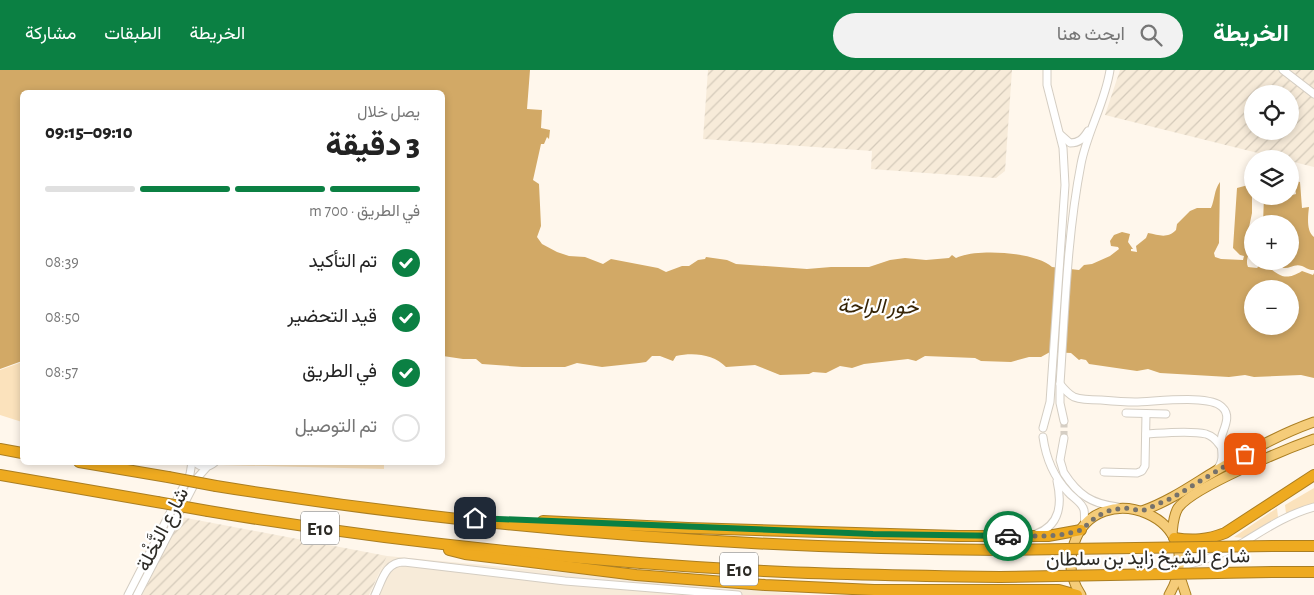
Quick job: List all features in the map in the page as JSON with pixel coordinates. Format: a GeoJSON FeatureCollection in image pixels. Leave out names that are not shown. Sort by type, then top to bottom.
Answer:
{"type":"FeatureCollection","features":[{"type":"Feature","properties":{"kind":"highway"},"geometry":{"type":"LineString","coordinates":[[0,449],[20,453]]}},
{"type":"Feature","properties":{"kind":"highway","name":"شارع الشيخ زايد بن سلطان"},"geometry":{"type":"LineString","coordinates":[[96,465],[336,504],[493,524],[702,541],[857,548],[1000,550],[1314,546]]}},
{"type":"Feature","properties":{"kind":"highway","name":"شارع الشيخ زايد بن سلطان"},"geometry":{"type":"LineString","coordinates":[[0,475],[269,521],[433,543],[600,560],[765,571],[1000,577],[1314,572]]}},
{"type":"Feature","properties":{"kind":"highway"},"geometry":{"type":"LineString","coordinates":[[1173,536],[1200,541],[1225,533],[1314,476]]}},
{"type":"Feature","properties":{"kind":"highway"},"geometry":{"type":"LineString","coordinates":[[455,518],[873,534],[1055,535],[1083,527]]}},
{"type":"Feature","properties":{"kind":"highway"},"geometry":{"type":"LineString","coordinates":[[433,543],[465,554],[636,575],[764,585],[874,590],[1059,590],[1077,595]]}},
{"type":"Feature","properties":{"kind":"main road"},"geometry":{"type":"LineString","coordinates":[[1142,511],[1172,498],[1245,454],[1293,430],[1314,422]]}},
{"type":"Feature","properties":{"kind":"main road"},"geometry":{"type":"LineString","coordinates":[[1256,463],[1298,440],[1299,431],[1293,430]]}},
{"type":"Feature","properties":{"kind":"main road"},"geometry":{"type":"LineString","coordinates":[[1173,536],[1174,515],[1183,502],[1228,476],[1314,439]]}},
{"type":"Feature","properties":{"kind":"main road"},"geometry":{"type":"LineString","coordinates":[[1082,595],[1076,588],[1070,564],[1075,540],[1083,527],[1097,516],[1111,510],[1126,508],[1142,511],[1159,520],[1173,536],[1179,552],[1179,570],[1186,595]]}},
{"type":"Feature","properties":{"kind":"main road"},"geometry":{"type":"LineString","coordinates":[[1169,595],[1179,570]]}},
{"type":"Feature","properties":{"kind":"street"},"geometry":{"type":"LineString","coordinates":[[1043,428],[1050,402],[1065,185],[1063,148],[1047,85],[1047,70]]}},
{"type":"Feature","properties":{"kind":"street"},"geometry":{"type":"LineString","coordinates":[[1064,421],[1060,403],[1060,384],[1069,254],[1078,175],[1093,123],[1105,94],[1110,70]]}},
{"type":"Feature","properties":{"kind":"street"},"geometry":{"type":"LineString","coordinates":[[1283,70],[1314,94]]}},
{"type":"Feature","properties":{"kind":"street"},"geometry":{"type":"LineString","coordinates":[[1059,132],[1070,143],[1076,143],[1081,140],[1093,123]]}},
{"type":"Feature","properties":{"kind":"street"},"geometry":{"type":"LineString","coordinates":[[1060,384],[1068,393],[1075,397],[1086,399],[1136,402],[1175,400],[1216,402],[1223,407],[1227,419],[1221,442],[1222,461],[1216,471]]}},
{"type":"Feature","properties":{"kind":"street"},"geometry":{"type":"LineString","coordinates":[[1126,413],[1166,414]]}},
{"type":"Feature","properties":{"kind":"street"},"geometry":{"type":"LineString","coordinates":[[1104,472],[1137,473],[1142,471],[1145,466],[1146,414]]}},
{"type":"Feature","properties":{"kind":"street"},"geometry":{"type":"LineString","coordinates":[[1146,434],[1201,433],[1212,437],[1222,449],[1231,454],[1245,454]]}},
{"type":"Feature","properties":{"kind":"street"},"geometry":{"type":"LineString","coordinates":[[1043,437],[1046,458],[1056,478],[1084,509],[1083,527]]}},
{"type":"Feature","properties":{"kind":"street"},"geometry":{"type":"LineString","coordinates":[[1064,438],[1060,460],[1063,471],[1078,490],[1092,501],[1106,506],[1126,508]]}},
{"type":"Feature","properties":{"kind":"street","name":"شارع النَّخْلة"},"geometry":{"type":"LineString","coordinates":[[128,595],[193,465]]}},
{"type":"Feature","properties":{"kind":"street"},"geometry":{"type":"LineString","coordinates":[[197,465],[207,467],[210,465]]}},
{"type":"Feature","properties":{"kind":"street","name":"شارع النَّخْلة"},"geometry":{"type":"LineString","coordinates":[[137,595],[198,476],[207,467]]}},
{"type":"Feature","properties":{"kind":"street"},"geometry":{"type":"LineString","coordinates":[[1019,536],[1042,532],[1054,520],[1060,504],[1056,478]]}},
{"type":"Feature","properties":{"kind":"street"},"geometry":{"type":"LineString","coordinates":[[1179,570],[1221,554],[1287,516],[1314,507]]}},
{"type":"Feature","properties":{"kind":"street"},"geometry":{"type":"LineString","coordinates":[[375,595],[384,575],[404,562],[565,581],[738,595]]}},
{"type":"Feature","properties":{"kind":"shaded area"},"geometry":{"type":"Polygon","coordinates":[[[708,70],[1012,70],[1005,171],[996,178],[871,169],[872,151],[703,139],[708,70]]]}},
{"type":"Feature","properties":{"kind":"shaded area"},"geometry":{"type":"Polygon","coordinates":[[[1120,70],[1314,70],[1314,167],[1299,163],[1299,150],[1246,150],[1105,115],[1120,70]]]}},
{"type":"Feature","properties":{"kind":"shaded area"},"geometry":{"type":"Polygon","coordinates":[[[20,363],[20,421],[0,415],[0,370],[20,363]]]}},
{"type":"Feature","properties":{"kind":"shaded area"},"geometry":{"type":"Polygon","coordinates":[[[219,465],[384,465],[384,469],[219,465]]]}},
{"type":"Feature","properties":{"kind":"shaded area"},"geometry":{"type":"Polygon","coordinates":[[[1314,488],[1314,504],[1286,513],[1285,505],[1314,488]]]}},
{"type":"Feature","properties":{"kind":"shaded area"},"geometry":{"type":"Polygon","coordinates":[[[1277,508],[1278,517],[1243,538],[1234,537],[1277,508]]]}},
{"type":"Feature","properties":{"kind":"shaded area"},"geometry":{"type":"Polygon","coordinates":[[[181,517],[387,556],[369,595],[142,595],[181,517]]]}},
{"type":"Feature","properties":{"kind":"shaded area"},"geometry":{"type":"Polygon","coordinates":[[[387,556],[808,595],[370,595],[387,556]]]}},
{"type":"Feature","properties":{"kind":"water","name":"خور الراحة"},"geometry":{"type":"Polygon","coordinates":[[[0,70],[530,70],[527,109],[542,110],[541,128],[550,130],[549,139],[547,137],[544,144],[541,144],[533,180],[539,184],[541,226],[537,237],[542,244],[557,252],[569,256],[585,257],[603,264],[611,259],[658,268],[666,272],[682,266],[689,266],[706,257],[727,260],[736,264],[807,269],[869,267],[890,260],[905,258],[926,260],[949,258],[952,255],[956,258],[991,252],[1020,255],[1044,262],[1052,267],[1079,270],[1084,265],[1092,264],[1110,256],[1119,249],[1118,247],[1111,246],[1110,241],[1114,235],[1122,232],[1130,234],[1128,242],[1133,249],[1131,251],[1137,252],[1136,246],[1146,238],[1148,233],[1163,236],[1173,233],[1176,230],[1177,224],[1190,211],[1197,208],[1211,208],[1220,182],[1219,243],[1214,253],[1215,257],[1243,260],[1244,256],[1244,270],[1272,270],[1279,275],[1289,277],[1302,271],[1313,275],[1314,273],[1314,378],[1301,375],[1254,377],[1245,375],[1229,377],[1160,373],[1148,369],[1137,371],[1089,364],[1086,360],[1079,360],[1071,353],[1050,352],[1041,357],[1029,357],[1011,362],[925,356],[916,361],[908,359],[864,364],[852,368],[840,366],[826,373],[813,372],[809,374],[780,375],[755,365],[726,367],[716,359],[696,354],[676,356],[673,361],[660,356],[652,356],[646,362],[602,367],[577,363],[565,367],[522,367],[482,364],[476,359],[445,356],[445,90],[20,90],[20,362],[0,369],[0,70]]]}},
{"type":"Feature","properties":{"kind":"water"},"geometry":{"type":"Polygon","coordinates":[[[1300,182],[1302,208],[1309,207],[1309,227],[1314,237],[1314,270],[1299,265],[1299,215],[1263,215],[1264,205],[1299,205],[1300,182]]]}},
{"type":"Feature","properties":{"kind":"water"},"geometry":{"type":"Polygon","coordinates":[[[1244,186],[1244,205],[1252,205],[1252,215],[1244,215],[1244,256],[1240,255],[1233,248],[1237,188],[1244,186]]]}},
{"type":"Feature","properties":{"kind":"tunnel"},"geometry":{"type":"LineString","coordinates":[[1064,421],[1064,438]]}},
{"type":"Feature","properties":{"kind":"way so far"},"geometry":{"type":"LineString","coordinates":[[1008,536],[1066,534],[1081,530],[1097,516],[1111,510],[1126,508],[1142,511],[1158,506],[1245,454]]}},
{"type":"Feature","properties":{"kind":"route"},"geometry":{"type":"LineString","coordinates":[[475,518],[873,534],[1008,536]]}}]}
